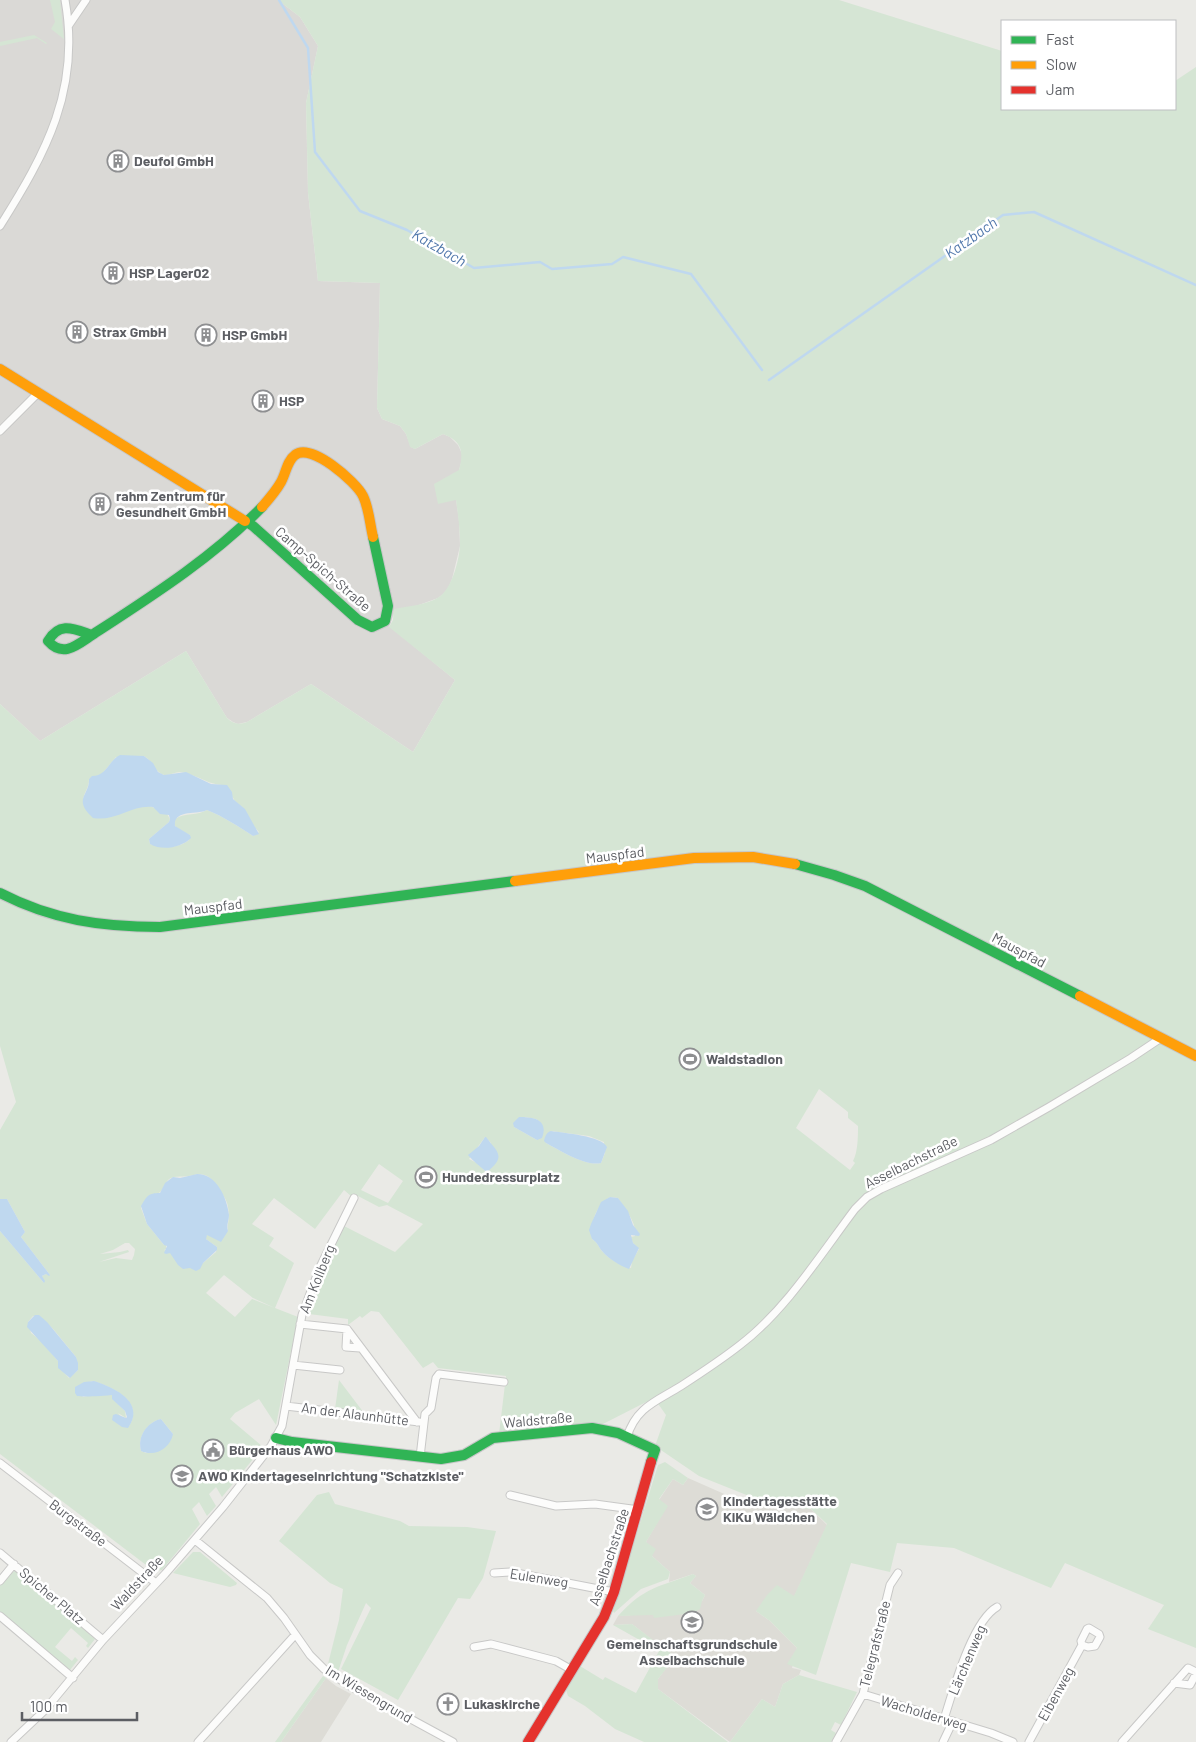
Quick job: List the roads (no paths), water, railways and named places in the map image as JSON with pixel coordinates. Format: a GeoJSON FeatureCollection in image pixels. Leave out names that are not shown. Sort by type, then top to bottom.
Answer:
{"type":"FeatureCollection","features":[{"type":"Feature","properties":{"kind":"street"},"geometry":{"type":"LineString","coordinates":[[0,226],[28,182],[54,129],[66,82],[69,25],[65,0]]}},
{"type":"Feature","properties":{"kind":"street"},"geometry":{"type":"LineString","coordinates":[[69,25],[86,0]]}},
{"type":"Feature","properties":{"kind":"street","name":"Camp-Spich-Straße"},"geometry":{"type":"LineString","coordinates":[[0,369],[247,522],[358,620],[372,627],[385,621],[388,606],[366,504],[357,486],[344,474],[308,452],[297,453],[290,460],[274,493],[247,522],[207,557],[92,635]]}},
{"type":"Feature","properties":{"kind":"street"},"geometry":{"type":"LineString","coordinates":[[0,431],[38,393]]}},
{"type":"Feature","properties":{"kind":"street","name":"Mauspfad"},"geometry":{"type":"LineString","coordinates":[[0,893],[33,908],[69,920],[114,927],[160,927],[694,858],[736,856],[776,860],[823,871],[874,890],[1196,1056]]}},
{"type":"Feature","properties":{"kind":"street","name":"Asselbachstraße"},"geometry":{"type":"LineString","coordinates":[[627,1437],[634,1421],[649,1405],[680,1387],[724,1357],[756,1332],[784,1302],[855,1209],[867,1197],[991,1140],[1131,1058],[1161,1038]]}},
{"type":"Feature","properties":{"kind":"street","name":"Am Kollberg"},"geometry":{"type":"LineString","coordinates":[[282,1426],[300,1324],[320,1267],[354,1198]]}},
{"type":"Feature","properties":{"kind":"street"},"geometry":{"type":"LineString","coordinates":[[300,1324],[347,1329],[346,1347],[360,1348],[421,1422]]}},
{"type":"Feature","properties":{"kind":"street"},"geometry":{"type":"LineString","coordinates":[[293,1365],[340,1370]]}},
{"type":"Feature","properties":{"kind":"street"},"geometry":{"type":"LineString","coordinates":[[420,1457],[421,1422],[425,1414],[432,1408],[436,1378],[439,1374],[504,1382]]}},
{"type":"Feature","properties":{"kind":"street","name":"An der Alaunhütte"},"geometry":{"type":"LineString","coordinates":[[286,1406],[421,1422]]}},
{"type":"Feature","properties":{"kind":"street","name":"Waldstraße"},"geometry":{"type":"LineString","coordinates":[[11,1742],[45,1710],[103,1640],[194,1540],[271,1446],[282,1426]]}},
{"type":"Feature","properties":{"kind":"street","name":"Waldstraße"},"geometry":{"type":"LineString","coordinates":[[276,1438],[292,1442],[441,1459],[454,1458],[471,1451],[493,1438],[592,1428],[609,1430],[655,1450]]}},
{"type":"Feature","properties":{"kind":"street","name":"Asselbachstraße"},"geometry":{"type":"LineString","coordinates":[[528,1742],[604,1618],[614,1592],[655,1450]]}},
{"type":"Feature","properties":{"kind":"street","name":"Burgstraße"},"geometry":{"type":"LineString","coordinates":[[0,1463],[156,1583]]}},
{"type":"Feature","properties":{"kind":"street"},"geometry":{"type":"LineString","coordinates":[[510,1495],[556,1506],[595,1504],[638,1510]]}},
{"type":"Feature","properties":{"kind":"street","name":"Im Wiesengrund"},"geometry":{"type":"LineString","coordinates":[[194,1540],[267,1598],[310,1655],[324,1669],[453,1742]]}},
{"type":"Feature","properties":{"kind":"street","name":"Spicher Platz"},"geometry":{"type":"LineString","coordinates":[[0,1553],[103,1640]]}},
{"type":"Feature","properties":{"kind":"street"},"geometry":{"type":"LineString","coordinates":[[0,1581],[14,1564]]}},
{"type":"Feature","properties":{"kind":"street","name":"Eulenweg"},"geometry":{"type":"LineString","coordinates":[[494,1573],[512,1572],[614,1592]]}},
{"type":"Feature","properties":{"kind":"street","name":"Telegrafstraße"},"geometry":{"type":"LineString","coordinates":[[836,1742],[863,1694],[890,1585],[898,1573]]}},
{"type":"Feature","properties":{"kind":"street","name":"Lärchenweg"},"geometry":{"type":"LineString","coordinates":[[944,1719],[959,1675],[978,1629],[988,1614],[997,1607]]}},
{"type":"Feature","properties":{"kind":"street"},"geometry":{"type":"LineString","coordinates":[[0,1616],[73,1678]]}},
{"type":"Feature","properties":{"kind":"street"},"geometry":{"type":"LineString","coordinates":[[198,1742],[295,1635]]}},
{"type":"Feature","properties":{"kind":"street"},"geometry":{"type":"LineString","coordinates":[[474,1647],[491,1644],[556,1661],[572,1670]]}},
{"type":"Feature","properties":{"kind":"street","name":"Eibenweg"},"geometry":{"type":"LineString","coordinates":[[1029,1742],[1082,1645]]}},
{"type":"Feature","properties":{"kind":"street"},"geometry":{"type":"LineString","coordinates":[[1122,1742],[1174,1683],[1188,1668],[1196,1673],[1190,1685],[1174,1683]]}},
{"type":"Feature","properties":{"kind":"street","name":"Wacholderweg"},"geometry":{"type":"LineString","coordinates":[[863,1694],[991,1733],[1013,1742]]}},
{"type":"Feature","properties":{"kind":"street"},"geometry":{"type":"LineString","coordinates":[[943,1742],[953,1721]]}},
{"type":"Feature","properties":{"kind":"water"},"geometry":{"type":"Polygon","coordinates":[[[120,755],[144,756],[153,763],[158,772],[164,775],[186,772],[211,784],[227,785],[232,792],[233,799],[245,809],[259,834],[253,836],[207,810],[178,817],[175,821],[175,826],[190,835],[191,838],[177,846],[166,848],[150,844],[149,839],[170,819],[169,815],[160,814],[153,807],[138,808],[109,818],[93,818],[87,812],[83,802],[89,779],[92,776],[101,774],[120,755]]]}},
{"type":"Feature","properties":{"kind":"water"},"geometry":{"type":"Polygon","coordinates":[[[519,1117],[538,1120],[543,1127],[542,1138],[537,1140],[514,1127],[513,1123],[519,1117]]]}},
{"type":"Feature","properties":{"kind":"water"},"geometry":{"type":"Polygon","coordinates":[[[551,1131],[591,1138],[604,1143],[607,1147],[601,1163],[588,1163],[546,1143],[544,1141],[546,1136],[551,1131]]]}},
{"type":"Feature","properties":{"kind":"water"},"geometry":{"type":"Polygon","coordinates":[[[485,1137],[498,1154],[497,1162],[487,1172],[468,1155],[479,1146],[485,1137]]]}},
{"type":"Feature","properties":{"kind":"water"},"geometry":{"type":"Polygon","coordinates":[[[197,1174],[210,1178],[220,1188],[226,1201],[229,1215],[228,1231],[221,1242],[207,1235],[206,1239],[217,1247],[217,1250],[196,1271],[190,1268],[183,1269],[170,1253],[164,1253],[167,1246],[164,1245],[147,1224],[141,1206],[148,1196],[160,1193],[165,1183],[173,1177],[180,1178],[197,1174]]]}},
{"type":"Feature","properties":{"kind":"water"},"geometry":{"type":"Polygon","coordinates":[[[610,1197],[618,1198],[628,1211],[633,1225],[640,1234],[639,1236],[631,1235],[633,1243],[639,1248],[629,1269],[614,1262],[605,1254],[592,1239],[589,1230],[601,1202],[610,1197]]]}},
{"type":"Feature","properties":{"kind":"water"},"geometry":{"type":"Polygon","coordinates":[[[0,1199],[7,1199],[25,1232],[21,1237],[50,1275],[42,1276],[45,1281],[44,1283],[0,1231],[0,1199]]]}},
{"type":"Feature","properties":{"kind":"water"},"geometry":{"type":"Polygon","coordinates":[[[35,1315],[39,1315],[47,1322],[76,1357],[78,1370],[70,1378],[58,1368],[58,1361],[27,1327],[28,1322],[35,1315]]]}},
{"type":"Feature","properties":{"kind":"water"},"geometry":{"type":"Polygon","coordinates":[[[94,1381],[126,1397],[133,1411],[133,1419],[128,1428],[122,1427],[112,1420],[113,1415],[116,1414],[127,1417],[125,1411],[112,1399],[112,1395],[77,1396],[75,1387],[84,1382],[94,1381]]]}},
{"type":"Feature","properties":{"kind":"water"},"geometry":{"type":"Polygon","coordinates":[[[161,1419],[173,1434],[169,1444],[156,1452],[146,1453],[141,1451],[140,1441],[144,1431],[151,1423],[161,1419]]]}},
{"type":"Feature","properties":{"kind":"waterway","name":"Katzbach"},"geometry":{"type":"LineString","coordinates":[[279,0],[308,48],[315,152],[360,211],[407,230],[474,268],[540,262],[552,269],[612,264],[623,257],[691,274],[762,370]]}},
{"type":"Feature","properties":{"kind":"waterway","name":"Katzbach"},"geometry":{"type":"LineString","coordinates":[[769,380],[1003,215],[1034,212],[1196,285]]}},
{"type":"Feature","properties":{"kind":"place","name":"Deufol GmbH"},"geometry":{"type":"Point","coordinates":[118,161]}},
{"type":"Feature","properties":{"kind":"place","name":"HSP Lager02"},"geometry":{"type":"Point","coordinates":[113,273]}},
{"type":"Feature","properties":{"kind":"place","name":"Strax GmbH"},"geometry":{"type":"Point","coordinates":[77,332]}},
{"type":"Feature","properties":{"kind":"place","name":"HSP GmbH"},"geometry":{"type":"Point","coordinates":[206,335]}},
{"type":"Feature","properties":{"kind":"place","name":"HSP"},"geometry":{"type":"Point","coordinates":[263,401]}},
{"type":"Feature","properties":{"kind":"place","name":"rahm Zentrum für Gesundheit GmbH"},"geometry":{"type":"Point","coordinates":[100,504]}},
{"type":"Feature","properties":{"kind":"place","name":"Waldstadion"},"geometry":{"type":"Point","coordinates":[690,1059]}},
{"type":"Feature","properties":{"kind":"place","name":"Hundedressurplatz"},"geometry":{"type":"Point","coordinates":[426,1177]}},
{"type":"Feature","properties":{"kind":"place","name":"Bürgerhaus AWO"},"geometry":{"type":"Point","coordinates":[213,1450]}},
{"type":"Feature","properties":{"kind":"place","name":"AWO Kindertageseinrichtung \"Schatzkiste\""},"geometry":{"type":"Point","coordinates":[182,1476]}},
{"type":"Feature","properties":{"kind":"place","name":"Kindertagesstätte KiKu Wäldchen"},"geometry":{"type":"Point","coordinates":[707,1509]}},
{"type":"Feature","properties":{"kind":"place","name":"Gemeinschaftsgrundschule Asselbachschule"},"geometry":{"type":"Point","coordinates":[692,1622]}},
{"type":"Feature","properties":{"kind":"place","name":"Lukaskirche"},"geometry":{"type":"Point","coordinates":[448,1704]}}]}
